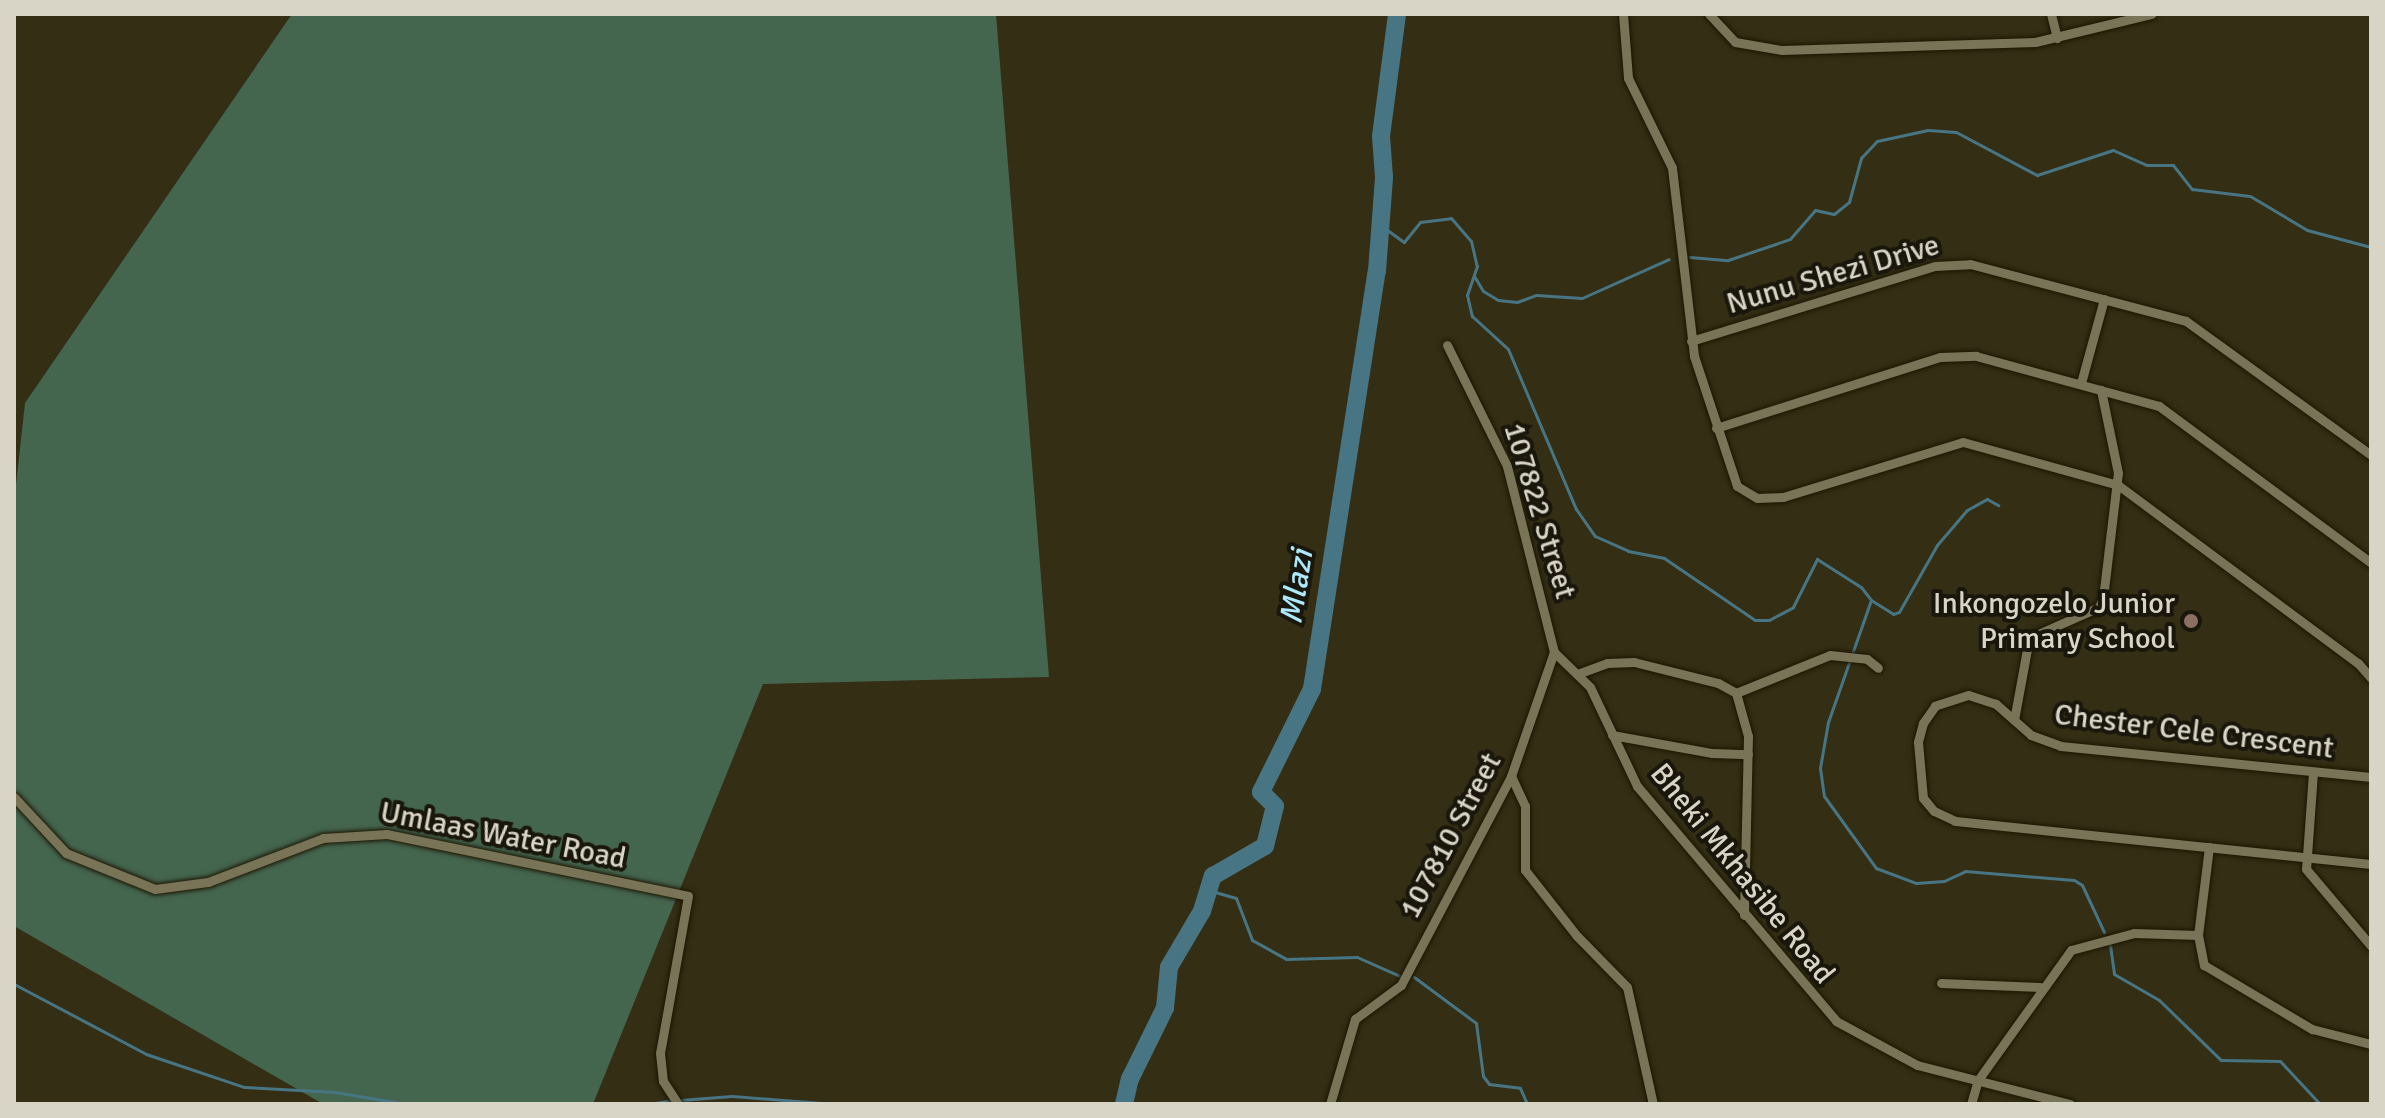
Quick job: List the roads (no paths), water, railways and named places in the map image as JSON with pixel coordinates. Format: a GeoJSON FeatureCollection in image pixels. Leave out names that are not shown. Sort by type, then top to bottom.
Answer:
{"type":"FeatureCollection","features":[{"type":"Feature","properties":{"kind":"street"},"geometry":{"type":"LineString","coordinates":[[1623,14],[1628,78],[1665,151],[1675,181],[1691,341],[1731,476],[1757,498],[1783,497],[1963,442],[2118,485],[2358,663],[2371,678]]}},
{"type":"Feature","properties":{"kind":"street"},"geometry":{"type":"LineString","coordinates":[[1709,14],[1735,42],[1762,49],[1997,44],[2057,38],[2152,14]]}},
{"type":"Feature","properties":{"kind":"street"},"geometry":{"type":"LineString","coordinates":[[2051,14],[2057,38]]}},
{"type":"Feature","properties":{"kind":"street","name":"Nunu Shezi Drive"},"geometry":{"type":"LineString","coordinates":[[1691,341],[1956,264],[1988,267],[2202,330],[2371,455]]}},
{"type":"Feature","properties":{"kind":"street"},"geometry":{"type":"LineString","coordinates":[[2081,383],[2104,299]]}},
{"type":"Feature","properties":{"kind":"street","name":"107822 Street"},"geometry":{"type":"LineString","coordinates":[[1447,345],[1507,466],[1554,652]]}},
{"type":"Feature","properties":{"kind":"street"},"geometry":{"type":"LineString","coordinates":[[1716,428],[1958,354],[2081,383],[2177,417],[2371,563]]}},
{"type":"Feature","properties":{"kind":"street"},"geometry":{"type":"LineString","coordinates":[[2101,390],[2118,485]]}},
{"type":"Feature","properties":{"kind":"street","name":"Chester Cele Crescent"},"geometry":{"type":"LineString","coordinates":[[2118,485],[2099,607],[2029,638],[2014,720],[2031,735],[2061,746],[2371,777]]}},
{"type":"Feature","properties":{"kind":"street"},"geometry":{"type":"LineString","coordinates":[[1554,652],[1580,673],[1607,663],[1634,662],[1708,680],[1736,693],[1747,722],[1744,916]]}},
{"type":"Feature","properties":{"kind":"street","name":"107810 Street"},"geometry":{"type":"LineString","coordinates":[[1330,1104],[1355,1019],[1401,985],[1511,776],[1554,652]]}},
{"type":"Feature","properties":{"kind":"street"},"geometry":{"type":"LineString","coordinates":[[1736,693],[1803,663],[1848,654],[1867,659],[1878,668]]}},
{"type":"Feature","properties":{"kind":"street","name":"Bheki Mkhasibe Road"},"geometry":{"type":"LineString","coordinates":[[1580,673],[1637,786],[1836,1021],[1917,1065],[2070,1104]]}},
{"type":"Feature","properties":{"kind":"street"},"geometry":{"type":"LineString","coordinates":[[2014,720],[1977,696],[1950,697],[1935,706],[1923,723],[1918,742],[1918,781],[1928,805],[1943,816],[1978,826],[2371,864]]}},
{"type":"Feature","properties":{"kind":"street"},"geometry":{"type":"LineString","coordinates":[[1612,735],[1712,753],[1748,754]]}},
{"type":"Feature","properties":{"kind":"street"},"geometry":{"type":"LineString","coordinates":[[2313,772],[2303,857],[2311,877],[2371,946]]}},
{"type":"Feature","properties":{"kind":"street"},"geometry":{"type":"LineString","coordinates":[[1511,776],[1525,806],[1525,870],[1577,936],[1627,987],[1653,1104]]}},
{"type":"Feature","properties":{"kind":"street","name":"Umlaas Water Road"},"geometry":{"type":"LineString","coordinates":[[14,797],[66,853],[155,889],[208,882],[323,838],[387,834],[688,896],[660,1053],[663,1081],[678,1104]]}},
{"type":"Feature","properties":{"kind":"street"},"geometry":{"type":"LineString","coordinates":[[2209,847],[2198,935],[2199,953],[2215,975],[2327,1036],[2371,1044]]}},
{"type":"Feature","properties":{"kind":"street"},"geometry":{"type":"LineString","coordinates":[[1971,1104],[1978,1080],[2040,987],[2071,950],[2087,942],[2151,931],[2198,935]]}},
{"type":"Feature","properties":{"kind":"street"},"geometry":{"type":"LineString","coordinates":[[1941,983],[2040,987]]}},
{"type":"Feature","properties":{"kind":"waterway","name":"Mlazi"},"geometry":{"type":"LineString","coordinates":[[1124,1104],[1130,1079],[1165,1008],[1169,967],[1202,911],[1213,876],[1265,846],[1275,806],[1261,792],[1312,689],[1377,271],[1384,177],[1381,136],[1397,14]]}},
{"type":"Feature","properties":{"kind":"waterway"},"geometry":{"type":"LineString","coordinates":[[1690,257],[1728,260],[1790,239],[1815,210],[1834,214],[1849,202],[1861,158],[1877,141],[1928,130],[1956,132],[2037,175],[2113,150],[2147,165],[2173,165],[2192,189],[2250,196],[2307,230],[2371,247]]}},
{"type":"Feature","properties":{"kind":"waterway"},"geometry":{"type":"LineString","coordinates":[[1379,224],[1404,242],[1420,222],[1451,218],[1471,241],[1477,266],[1467,295],[1472,316],[1508,349],[1576,509],[1595,536],[1628,551],[1664,558],[1755,620],[1769,620],[1793,607],[1817,559],[1861,587],[1871,600],[1828,722],[1820,768],[1824,796],[1876,868],[1916,883],[1944,881],[1965,871],[2074,880],[2082,885],[2104,932]]}},
{"type":"Feature","properties":{"kind":"waterway"},"geometry":{"type":"LineString","coordinates":[[1474,276],[1483,291],[1498,300],[1517,302],[1536,295],[1582,298],[1669,259]]}},
{"type":"Feature","properties":{"kind":"waterway"},"geometry":{"type":"LineString","coordinates":[[1871,600],[1893,614],[1899,612],[1937,545],[1967,510],[1987,499],[1998,505]]}},
{"type":"Feature","properties":{"kind":"waterway"},"geometry":{"type":"LineString","coordinates":[[1208,890],[1236,898],[1252,940],[1286,959],[1357,957],[1402,977]]}},
{"type":"Feature","properties":{"kind":"waterway"},"geometry":{"type":"LineString","coordinates":[[2110,945],[2114,974],[2159,1000],[2221,1060],[2280,1061],[2320,1104]]}},
{"type":"Feature","properties":{"kind":"waterway"},"geometry":{"type":"LineString","coordinates":[[1414,977],[1476,1023],[1483,1076],[1489,1084],[1520,1088],[1527,1104]]}},
{"type":"Feature","properties":{"kind":"waterway"},"geometry":{"type":"LineString","coordinates":[[14,984],[146,1054],[244,1087],[335,1092],[406,1104]]}},
{"type":"Feature","properties":{"kind":"waterway"},"geometry":{"type":"LineString","coordinates":[[680,1100],[732,1096],[834,1104]]}},
{"type":"Feature","properties":{"kind":"waterway"},"geometry":{"type":"LineString","coordinates":[[649,1104],[673,1100]]}},
{"type":"Feature","properties":{"kind":"place","name":"Inkongozelo Junior Primary School"},"geometry":{"type":"Point","coordinates":[2191,621]}}]}
